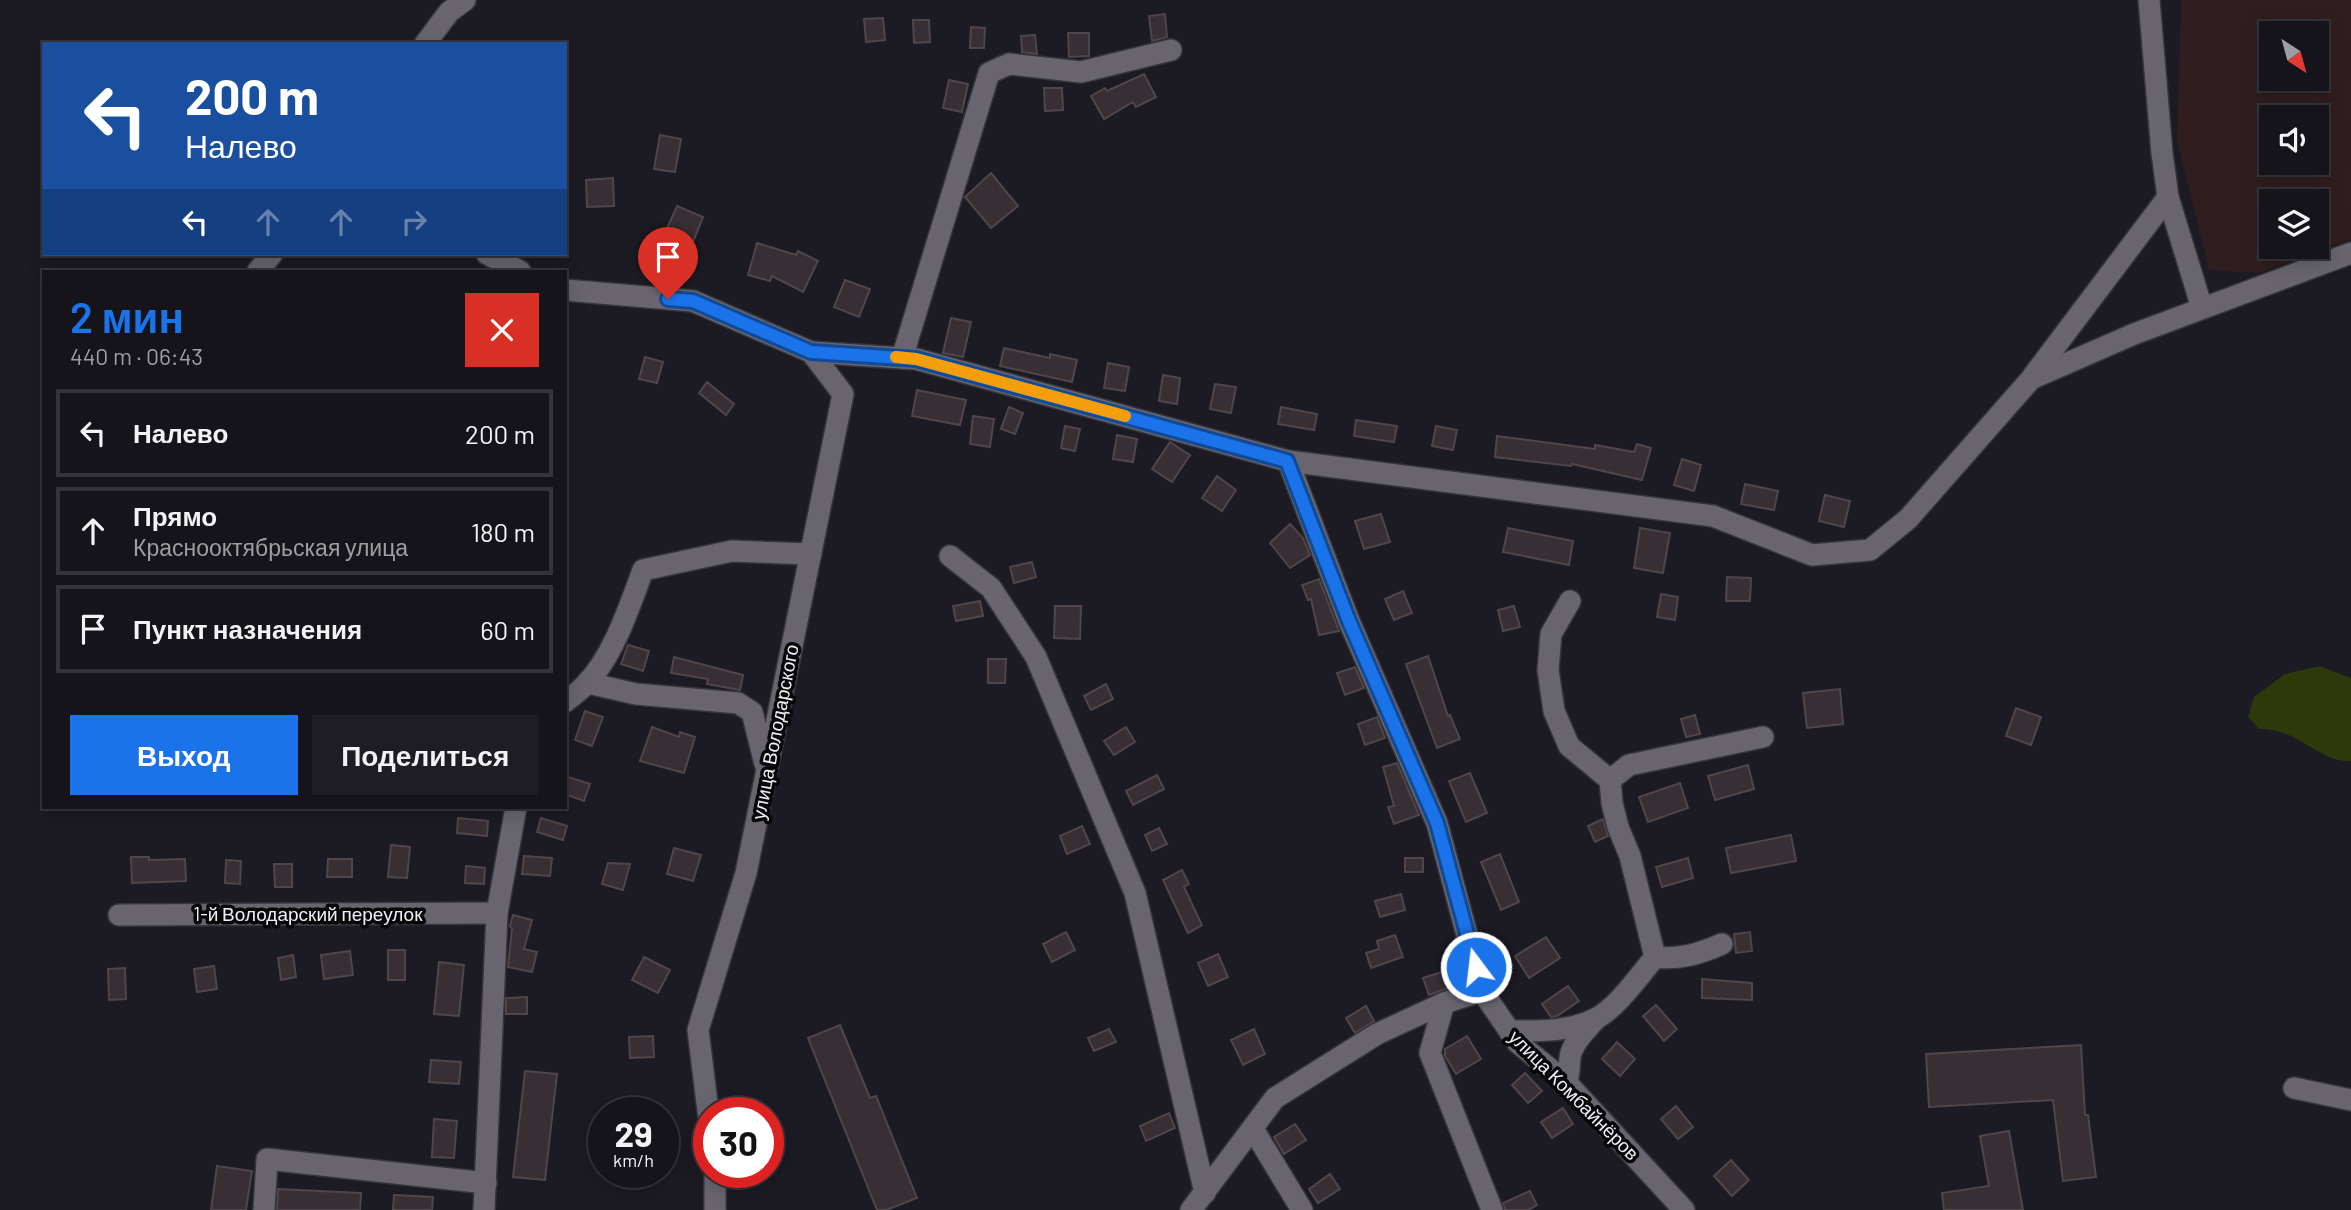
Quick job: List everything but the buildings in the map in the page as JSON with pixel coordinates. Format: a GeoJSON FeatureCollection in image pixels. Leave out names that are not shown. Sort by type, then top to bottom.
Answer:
{"type":"FeatureCollection","features":[{"type":"Feature","properties":{"kind":"street"},"geometry":{"type":"LineString","coordinates":[[426,42],[449,12],[464,0]]}},
{"type":"Feature","properties":{"kind":"street"},"geometry":{"type":"LineString","coordinates":[[2150,0],[2168,197],[2202,308]]}},
{"type":"Feature","properties":{"kind":"street"},"geometry":{"type":"LineString","coordinates":[[902,358],[989,73],[1009,64],[1081,72],[1171,50]]}},
{"type":"Feature","properties":{"kind":"street"},"geometry":{"type":"LineString","coordinates":[[567,289],[693,301],[811,352],[916,359],[1287,461],[1713,516],[1812,555],[1870,550],[1909,519],[2031,379],[2168,197]]}},
{"type":"Feature","properties":{"kind":"street"},"geometry":{"type":"LineString","coordinates":[[2031,379],[2134,334],[2351,253]]}},
{"type":"Feature","properties":{"kind":"street"},"geometry":{"type":"LineString","coordinates":[[259,270],[270,256]]}},
{"type":"Feature","properties":{"kind":"street"},"geometry":{"type":"LineString","coordinates":[[491,256],[518,270]]}},
{"type":"Feature","properties":{"kind":"street","name":"улица Володарского"},"geometry":{"type":"LineString","coordinates":[[706,1097],[698,1030],[746,873],[843,394],[811,352]]}},
{"type":"Feature","properties":{"kind":"street","name":"улица Комбайнёров"},"geometry":{"type":"LineString","coordinates":[[1287,461],[1349,621],[1437,823],[1482,991],[1517,1042],[1566,1082],[1684,1210]]}},
{"type":"Feature","properties":{"kind":"street"},"geometry":{"type":"LineString","coordinates":[[567,700],[588,683],[606,656],[643,570],[732,551],[811,554]]}},
{"type":"Feature","properties":{"kind":"street"},"geometry":{"type":"LineString","coordinates":[[950,556],[991,588],[1037,657],[1135,893],[1205,1193]]}},
{"type":"Feature","properties":{"kind":"street"},"geometry":{"type":"LineString","coordinates":[[1570,601],[1551,634],[1548,670],[1554,711],[1569,746],[1610,780],[1618,827],[1630,856],[1655,957]]}},
{"type":"Feature","properties":{"kind":"street"},"geometry":{"type":"LineString","coordinates":[[588,683],[636,694],[738,703],[752,712],[767,771]]}},
{"type":"Feature","properties":{"kind":"street"},"geometry":{"type":"LineString","coordinates":[[1610,780],[1629,765],[1763,737]]}},
{"type":"Feature","properties":{"kind":"street"},"geometry":{"type":"LineString","coordinates":[[484,1210],[497,913],[516,809]]}},
{"type":"Feature","properties":{"kind":"street","name":"1-й Володарский переулок"},"geometry":{"type":"LineString","coordinates":[[119,915],[497,913]]}},
{"type":"Feature","properties":{"kind":"street"},"geometry":{"type":"LineString","coordinates":[[1655,957],[1672,960],[1722,944]]}},
{"type":"Feature","properties":{"kind":"street"},"geometry":{"type":"LineString","coordinates":[[1566,1082],[1570,1055],[1576,1041],[1619,999],[1655,957]]}},
{"type":"Feature","properties":{"kind":"street"},"geometry":{"type":"LineString","coordinates":[[1191,1210],[1275,1098],[1377,1034],[1444,1003],[1482,991]]}},
{"type":"Feature","properties":{"kind":"street"},"geometry":{"type":"LineString","coordinates":[[1444,1003],[1430,1053],[1492,1210]]}},
{"type":"Feature","properties":{"kind":"street"},"geometry":{"type":"LineString","coordinates":[[1510,1031],[1571,1027],[1597,1019]]}},
{"type":"Feature","properties":{"kind":"street"},"geometry":{"type":"LineString","coordinates":[[2294,1088],[2351,1100]]}},
{"type":"Feature","properties":{"kind":"street"},"geometry":{"type":"LineString","coordinates":[[1253,1129],[1302,1210]]}},
{"type":"Feature","properties":{"kind":"street"},"geometry":{"type":"LineString","coordinates":[[264,1210],[267,1159],[486,1183]]}},
{"type":"Feature","properties":{"kind":"street"},"geometry":{"type":"LineString","coordinates":[[715,1188],[715,1210]]}},
{"type":"Feature","properties":{"kind":"shaded area"},"geometry":{"type":"Polygon","coordinates":[[[2181,0],[2351,0],[2351,239],[2329,247],[2329,189],[2259,189],[2259,259],[2296,259],[2258,273],[2209,270],[2177,141],[2181,0]]]}},
{"type":"Feature","properties":{"kind":"green space"},"geometry":{"type":"Polygon","coordinates":[[[2320,666],[2351,678],[2351,761],[2329,757],[2285,734],[2259,729],[2248,717],[2254,697],[2285,674],[2320,666]]]}},
{"type":"Feature","properties":{"kind":"slow traffic"},"geometry":{"type":"LineString","coordinates":[[896,357],[916,359],[1125,416]]}},
{"type":"Feature","properties":{"kind":"route"},"geometry":{"type":"LineString","coordinates":[[668,299],[693,301],[811,352],[916,359],[1287,461],[1349,621],[1437,823],[1476,967]]}}]}
